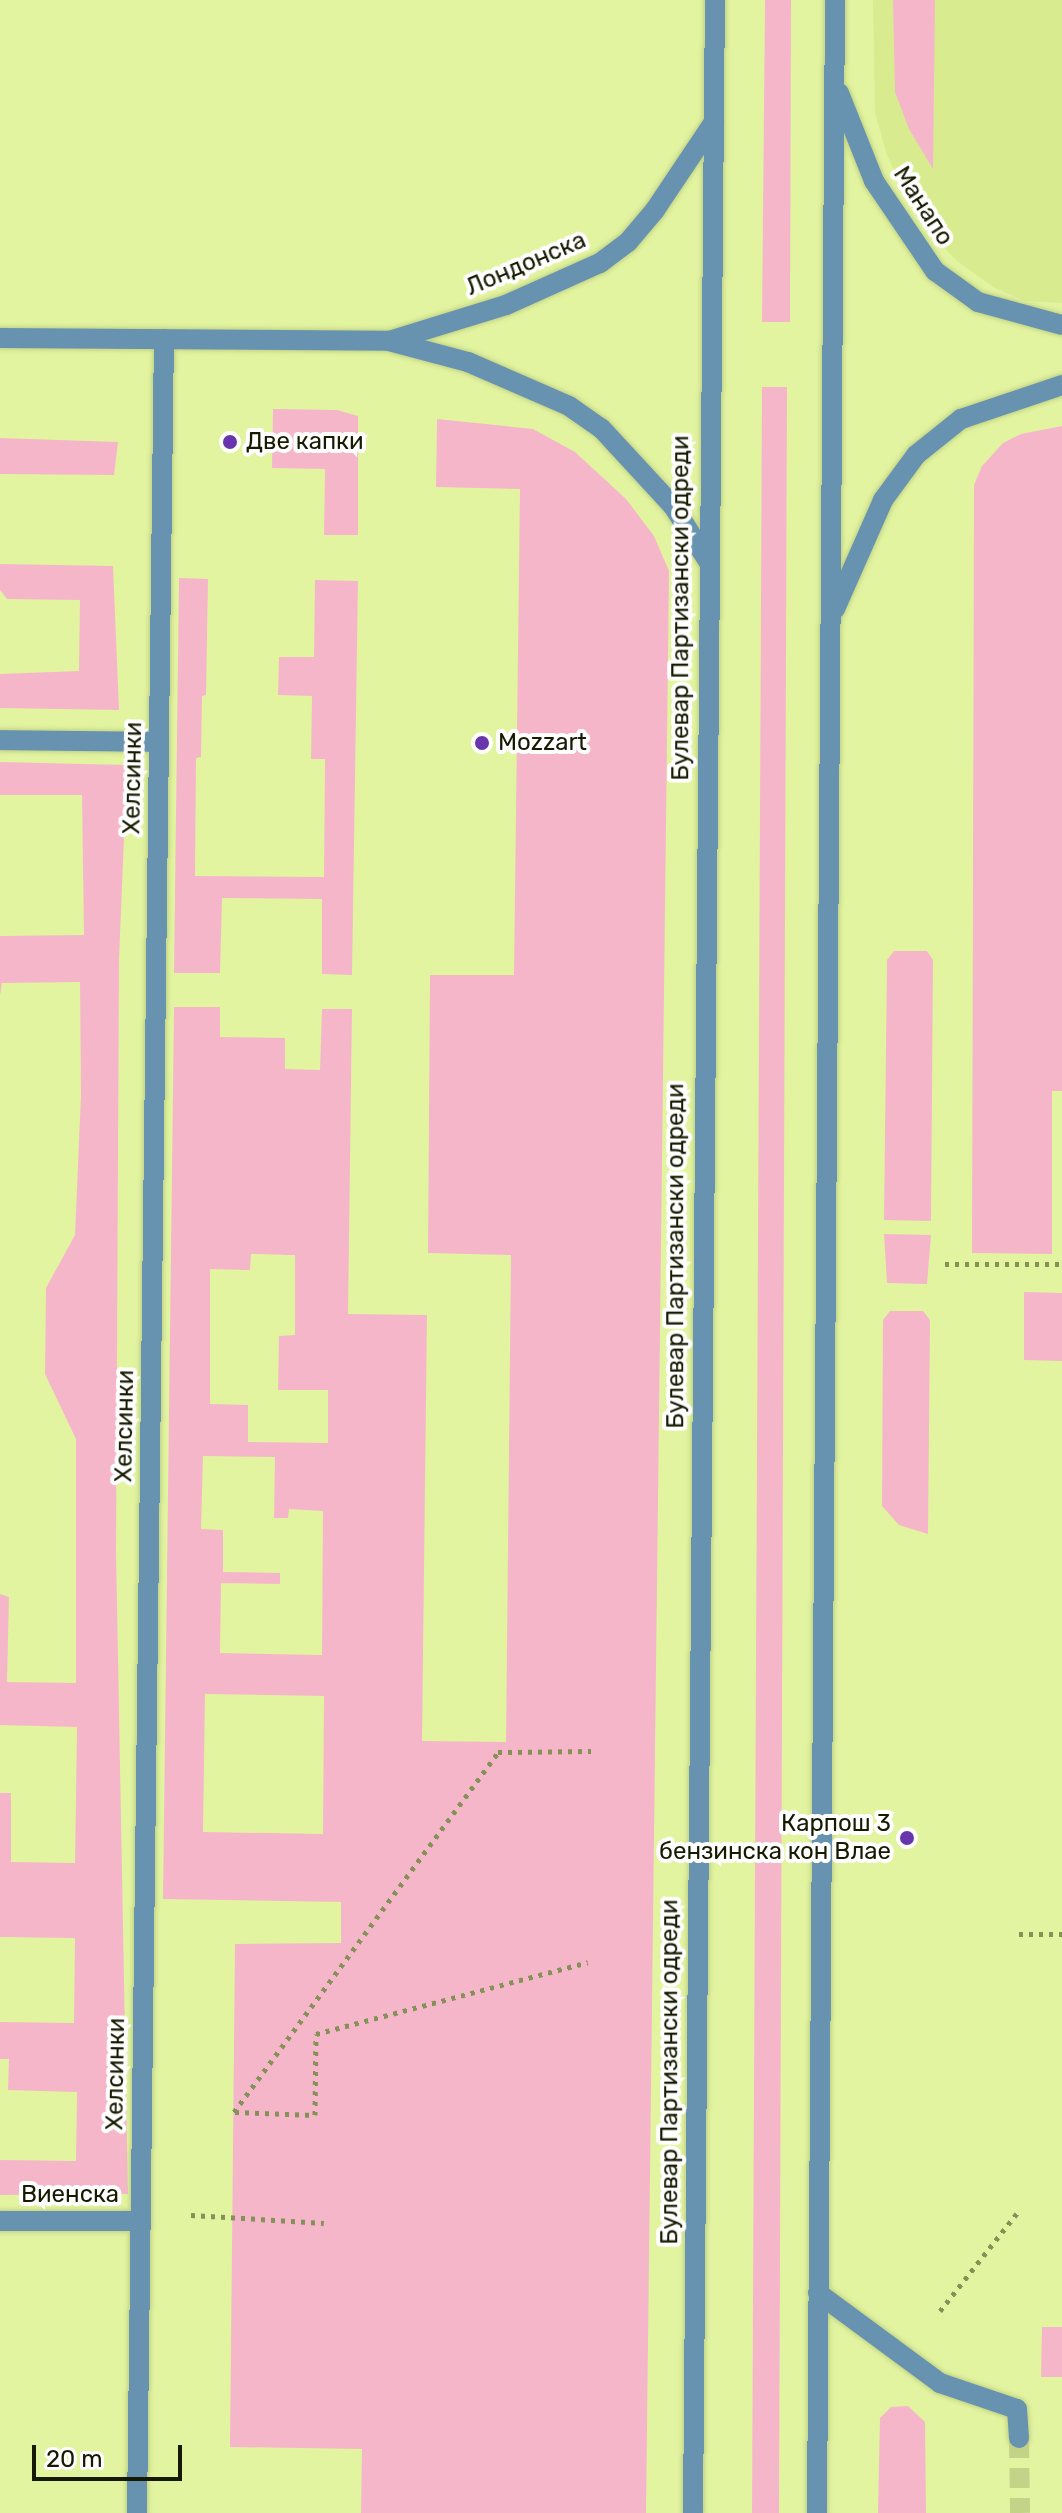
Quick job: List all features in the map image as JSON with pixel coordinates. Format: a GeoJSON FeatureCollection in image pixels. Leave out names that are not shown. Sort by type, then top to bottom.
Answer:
{"type":"FeatureCollection","features":[{"type":"Feature","properties":{"kind":"street","name":"Булевар Партизански одреди"},"geometry":{"type":"LineString","coordinates":[[693,2513],[715,0]]}},
{"type":"Feature","properties":{"kind":"street"},"geometry":{"type":"LineString","coordinates":[[817,2513],[835,0]]}},
{"type":"Feature","properties":{"kind":"street","name":"Манапо"},"geometry":{"type":"LineString","coordinates":[[835,83],[874,181],[935,271],[978,302],[1062,325]]}},
{"type":"Feature","properties":{"kind":"street","name":"Лондонска"},"geometry":{"type":"LineString","coordinates":[[389,341],[506,305],[600,263],[628,242],[655,210],[714,122]]}},
{"type":"Feature","properties":{"kind":"street","name":"Лондонска"},"geometry":{"type":"LineString","coordinates":[[0,338],[389,341],[468,362],[569,406],[638,463],[673,506],[708,561]]}},
{"type":"Feature","properties":{"kind":"street","name":"Хелсинки"},"geometry":{"type":"LineString","coordinates":[[137,2513],[164,339]]}},
{"type":"Feature","properties":{"kind":"street"},"geometry":{"type":"LineString","coordinates":[[829,624],[883,500],[916,455],[961,419],[1062,385]]}},
{"type":"Feature","properties":{"kind":"street"},"geometry":{"type":"LineString","coordinates":[[0,740],[159,742]]}},
{"type":"Feature","properties":{"kind":"street","name":"Виенска"},"geometry":{"type":"LineString","coordinates":[[0,2221],[140,2221]]}},
{"type":"Feature","properties":{"kind":"street"},"geometry":{"type":"LineString","coordinates":[[818,2293],[940,2383],[1017,2409],[1019,2438]]}},
{"type":"Feature","properties":{"kind":"path"},"geometry":{"type":"LineString","coordinates":[[945,1264],[1062,1264]]}},
{"type":"Feature","properties":{"kind":"path"},"geometry":{"type":"LineString","coordinates":[[324,2116],[234,2112],[498,1752],[591,1751]]}},
{"type":"Feature","properties":{"kind":"path"},"geometry":{"type":"LineString","coordinates":[[1019,1934],[1062,1934]]}},
{"type":"Feature","properties":{"kind":"path"},"geometry":{"type":"LineString","coordinates":[[315,2115],[316,2034],[588,1962]]}},
{"type":"Feature","properties":{"kind":"path"},"geometry":{"type":"LineString","coordinates":[[940,2311],[1017,2213]]}},
{"type":"Feature","properties":{"kind":"path"},"geometry":{"type":"LineString","coordinates":[[191,2215],[324,2223]]}},
{"type":"Feature","properties":{"kind":"shaded area"},"geometry":{"type":"Polygon","coordinates":[[[765,0],[791,0],[790,322],[762,322],[765,0]]]}},
{"type":"Feature","properties":{"kind":"shaded area"},"geometry":{"type":"Polygon","coordinates":[[[873,0],[1062,0],[1062,303],[1025,301],[993,287],[957,261],[919,222],[886,153],[875,112],[873,0]]]}},
{"type":"Feature","properties":{"kind":"shaded area"},"geometry":{"type":"Polygon","coordinates":[[[893,0],[935,0],[933,169],[909,129],[895,92],[893,0]]]}},
{"type":"Feature","properties":{"kind":"shaded area"},"geometry":{"type":"Polygon","coordinates":[[[762,387],[787,387],[779,2513],[752,2513],[762,387]]]}},
{"type":"Feature","properties":{"kind":"shaded area"},"geometry":{"type":"Polygon","coordinates":[[[273,409],[337,410],[358,416],[358,535],[324,535],[325,469],[272,468],[273,409]]]}},
{"type":"Feature","properties":{"kind":"shaded area"},"geometry":{"type":"Polygon","coordinates":[[[437,419],[533,429],[575,452],[626,499],[654,536],[669,571],[646,2513],[361,2513],[362,2449],[230,2447],[235,1944],[341,1943],[341,1902],[163,1899],[174,1007],[220,1007],[220,1037],[285,1038],[285,1069],[320,1070],[322,1009],[352,1009],[348,1314],[427,1315],[422,1741],[506,1742],[511,1255],[428,1253],[430,975],[514,975],[520,489],[436,487],[437,419]],[[251,1254],[250,1270],[210,1269],[210,1404],[248,1405],[248,1442],[328,1443],[328,1390],[278,1390],[279,1336],[295,1335],[295,1255],[251,1254]],[[203,1456],[201,1529],[223,1530],[223,1572],[280,1573],[280,1584],[221,1583],[220,1653],[322,1655],[323,1511],[289,1509],[288,1518],[274,1518],[275,1457],[203,1456]],[[205,1694],[203,1832],[323,1834],[324,1696],[205,1694]]]}},
{"type":"Feature","properties":{"kind":"shaded area"},"geometry":{"type":"Polygon","coordinates":[[[1062,426],[1062,1091],[1052,1091],[1052,1254],[972,1253],[974,485],[982,466],[1003,443],[1021,434],[1062,426]]]}},
{"type":"Feature","properties":{"kind":"shaded area"},"geometry":{"type":"Polygon","coordinates":[[[0,438],[118,442],[114,475],[0,474],[0,438]]]}},
{"type":"Feature","properties":{"kind":"shaded area"},"geometry":{"type":"Polygon","coordinates":[[[0,564],[113,566],[119,710],[0,708],[0,674],[79,671],[80,600],[7,599],[0,590],[0,564]]]}},
{"type":"Feature","properties":{"kind":"shaded area"},"geometry":{"type":"Polygon","coordinates":[[[179,578],[208,579],[206,695],[202,696],[201,757],[196,758],[195,876],[324,877],[325,759],[311,759],[312,696],[278,695],[279,657],[314,657],[315,580],[358,581],[352,975],[322,974],[322,899],[222,898],[220,973],[174,973],[179,578]]]}},
{"type":"Feature","properties":{"kind":"shaded area"},"geometry":{"type":"Polygon","coordinates":[[[0,762],[127,765],[119,959],[116,1551],[128,2194],[0,2195],[0,2160],[76,2161],[77,2092],[8,2090],[9,2059],[0,2059],[0,2022],[74,2023],[75,1938],[0,1937],[0,1793],[11,1793],[11,1862],[75,1863],[77,1727],[0,1725],[0,1594],[9,1597],[7,1682],[76,1683],[76,1439],[45,1374],[46,1288],[75,1235],[81,1094],[80,982],[2,983],[0,995],[0,936],[84,935],[82,795],[0,795],[0,762]]]}},
{"type":"Feature","properties":{"kind":"shaded area"},"geometry":{"type":"Polygon","coordinates":[[[894,951],[927,951],[933,960],[931,1221],[884,1220],[887,960],[894,951]]]}},
{"type":"Feature","properties":{"kind":"shaded area"},"geometry":{"type":"Polygon","coordinates":[[[884,1234],[931,1235],[927,1284],[887,1283],[884,1234]]]}},
{"type":"Feature","properties":{"kind":"shaded area"},"geometry":{"type":"Polygon","coordinates":[[[1024,1292],[1062,1293],[1062,1361],[1024,1360],[1024,1292]]]}},
{"type":"Feature","properties":{"kind":"shaded area"},"geometry":{"type":"Polygon","coordinates":[[[890,1311],[923,1311],[930,1320],[928,1534],[899,1525],[882,1506],[883,1320],[890,1311]]]}},
{"type":"Feature","properties":{"kind":"shaded area"},"geometry":{"type":"Polygon","coordinates":[[[1042,2327],[1062,2327],[1062,2377],[1041,2377],[1042,2327]]]}},
{"type":"Feature","properties":{"kind":"shaded area"},"geometry":{"type":"Polygon","coordinates":[[[908,2406],[925,2422],[926,2513],[878,2513],[880,2418],[891,2407],[908,2406]]]}},
{"type":"Feature","properties":{"kind":"tunnel"},"geometry":{"type":"LineString","coordinates":[[1019,2438],[1020,2513]]}},
{"type":"Feature","properties":{"kind":"place","name":"Две капки"},"geometry":{"type":"Point","coordinates":[230,442]}},
{"type":"Feature","properties":{"kind":"place","name":"Mozzart"},"geometry":{"type":"Point","coordinates":[482,743]}},
{"type":"Feature","properties":{"kind":"place","name":"Карпош 3 бензинска кон Влае"},"geometry":{"type":"Point","coordinates":[907,1838]}}]}
